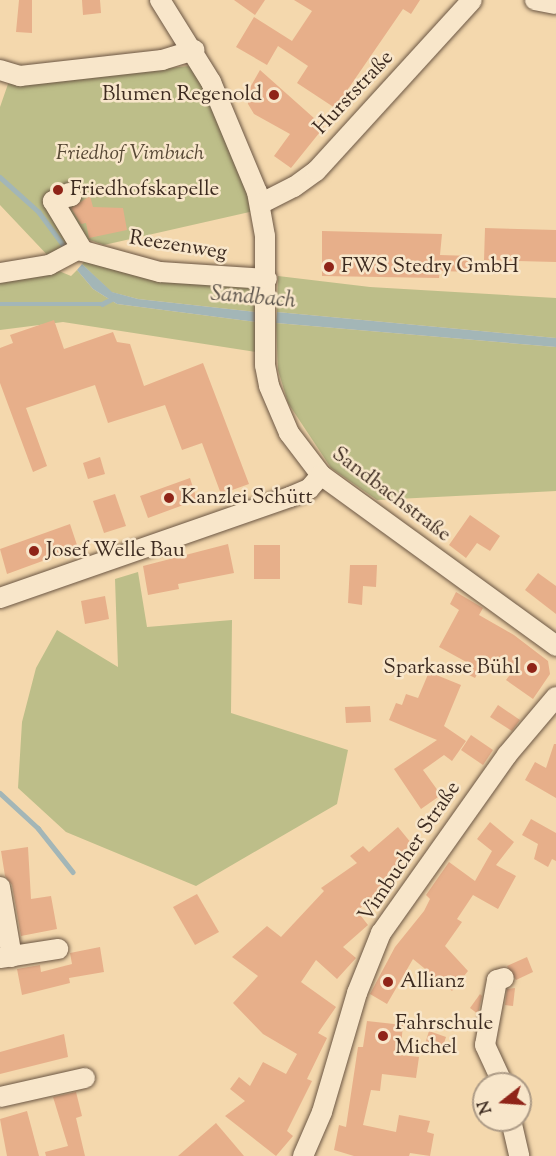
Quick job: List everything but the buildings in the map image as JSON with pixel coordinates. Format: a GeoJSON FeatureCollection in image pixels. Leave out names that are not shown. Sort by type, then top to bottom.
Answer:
{"type":"FeatureCollection","features":[{"type":"Feature","properties":{"kind":"street","name":"Sandbachstraße"},"geometry":{"type":"LineString","coordinates":[[160,0],[194,50],[228,118],[260,204],[266,287],[265,365],[278,410],[304,456],[321,475],[556,646]]}},
{"type":"Feature","properties":{"kind":"street","name":"Hurststraße"},"geometry":{"type":"LineString","coordinates":[[260,204],[316,171],[472,0]]}},
{"type":"Feature","properties":{"kind":"street"},"geometry":{"type":"LineString","coordinates":[[536,0],[556,4]]}},
{"type":"Feature","properties":{"kind":"street"},"geometry":{"type":"LineString","coordinates":[[0,70],[32,74],[162,60],[194,50]]}},
{"type":"Feature","properties":{"kind":"street"},"geometry":{"type":"LineString","coordinates":[[0,273],[49,265],[76,253],[53,201],[71,196],[69,193]]}},
{"type":"Feature","properties":{"kind":"street","name":"Reezenweg"},"geometry":{"type":"LineString","coordinates":[[76,253],[160,272],[266,287]]}},
{"type":"Feature","properties":{"kind":"street"},"geometry":{"type":"LineString","coordinates":[[0,598],[290,497],[309,489],[321,475]]}},
{"type":"Feature","properties":{"kind":"street","name":"Vimbucher Straße"},"geometry":{"type":"LineString","coordinates":[[303,1156],[322,1112],[357,993],[381,933],[507,754],[556,697]]}},
{"type":"Feature","properties":{"kind":"street"},"geometry":{"type":"LineString","coordinates":[[0,887],[6,957],[58,949]]}},
{"type":"Feature","properties":{"kind":"street"},"geometry":{"type":"LineString","coordinates":[[497,1072],[485,1046],[497,980],[504,978]]}},
{"type":"Feature","properties":{"kind":"street"},"geometry":{"type":"LineString","coordinates":[[0,1097],[85,1078]]}},
{"type":"Feature","properties":{"kind":"street"},"geometry":{"type":"LineString","coordinates":[[514,1132],[519,1156]]}},
{"type":"Feature","properties":{"kind":"green space","name":"Friedhof Vimbuch"},"geometry":{"type":"Polygon","coordinates":[[[189,66],[199,72],[254,211],[104,245],[84,238],[52,260],[0,205],[0,107],[8,84],[189,66]]]}},
{"type":"Feature","properties":{"kind":"green space"},"geometry":{"type":"Polygon","coordinates":[[[85,260],[259,287],[256,312],[138,299],[111,292],[82,264],[85,260]]]}},
{"type":"Feature","properties":{"kind":"green space"},"geometry":{"type":"Polygon","coordinates":[[[77,270],[93,289],[117,304],[256,322],[256,352],[63,322],[0,330],[0,282],[59,271],[71,276],[77,270]]]}},
{"type":"Feature","properties":{"kind":"green space"},"geometry":{"type":"Polygon","coordinates":[[[278,276],[370,287],[556,298],[556,338],[277,312],[278,276]]]}},
{"type":"Feature","properties":{"kind":"green space"},"geometry":{"type":"Polygon","coordinates":[[[276,323],[556,347],[556,491],[377,500],[331,468],[288,403],[278,370],[276,323]]]}},
{"type":"Feature","properties":{"kind":"green space"},"geometry":{"type":"Polygon","coordinates":[[[138,572],[147,627],[232,620],[231,713],[348,750],[337,804],[196,886],[66,832],[18,788],[22,722],[36,668],[57,630],[118,667],[115,579],[138,572]]]}},
{"type":"Feature","properties":{"kind":"shaded area"},"geometry":{"type":"Polygon","coordinates":[[[82,264],[112,292],[138,299],[256,312],[256,322],[117,304],[93,289],[77,270],[82,264]]]}},
{"type":"Feature","properties":{"kind":"shaded area"},"geometry":{"type":"Polygon","coordinates":[[[277,312],[556,338],[556,347],[276,323],[277,312]]]}},
{"type":"Feature","properties":{"kind":"waterway","name":"Sandbach"},"geometry":{"type":"LineString","coordinates":[[0,177],[39,212],[67,250]]}},
{"type":"Feature","properties":{"kind":"waterway"},"geometry":{"type":"LineString","coordinates":[[0,304],[102,304],[114,298]]}},
{"type":"Feature","properties":{"kind":"waterway"},"geometry":{"type":"LineString","coordinates":[[0,793],[38,828],[73,872]]}},
{"type":"Feature","properties":{"kind":"place","name":"Blumen Regenold"},"geometry":{"type":"Point","coordinates":[274,95]}},
{"type":"Feature","properties":{"kind":"place","name":"Friedhofskapelle"},"geometry":{"type":"Point","coordinates":[58,190]}},
{"type":"Feature","properties":{"kind":"place","name":"FWS Stedry GmbH"},"geometry":{"type":"Point","coordinates":[329,267]}},
{"type":"Feature","properties":{"kind":"place","name":"Kanzlei Schütt"},"geometry":{"type":"Point","coordinates":[169,498]}},
{"type":"Feature","properties":{"kind":"place","name":"Josef Welle Bau"},"geometry":{"type":"Point","coordinates":[34,551]}},
{"type":"Feature","properties":{"kind":"place","name":"Sparkasse Bühl"},"geometry":{"type":"Point","coordinates":[532,668]}},
{"type":"Feature","properties":{"kind":"place","name":"Allianz"},"geometry":{"type":"Point","coordinates":[388,982]}},
{"type":"Feature","properties":{"kind":"place","name":"Fahrschule Michel"},"geometry":{"type":"Point","coordinates":[383,1036]}}]}
